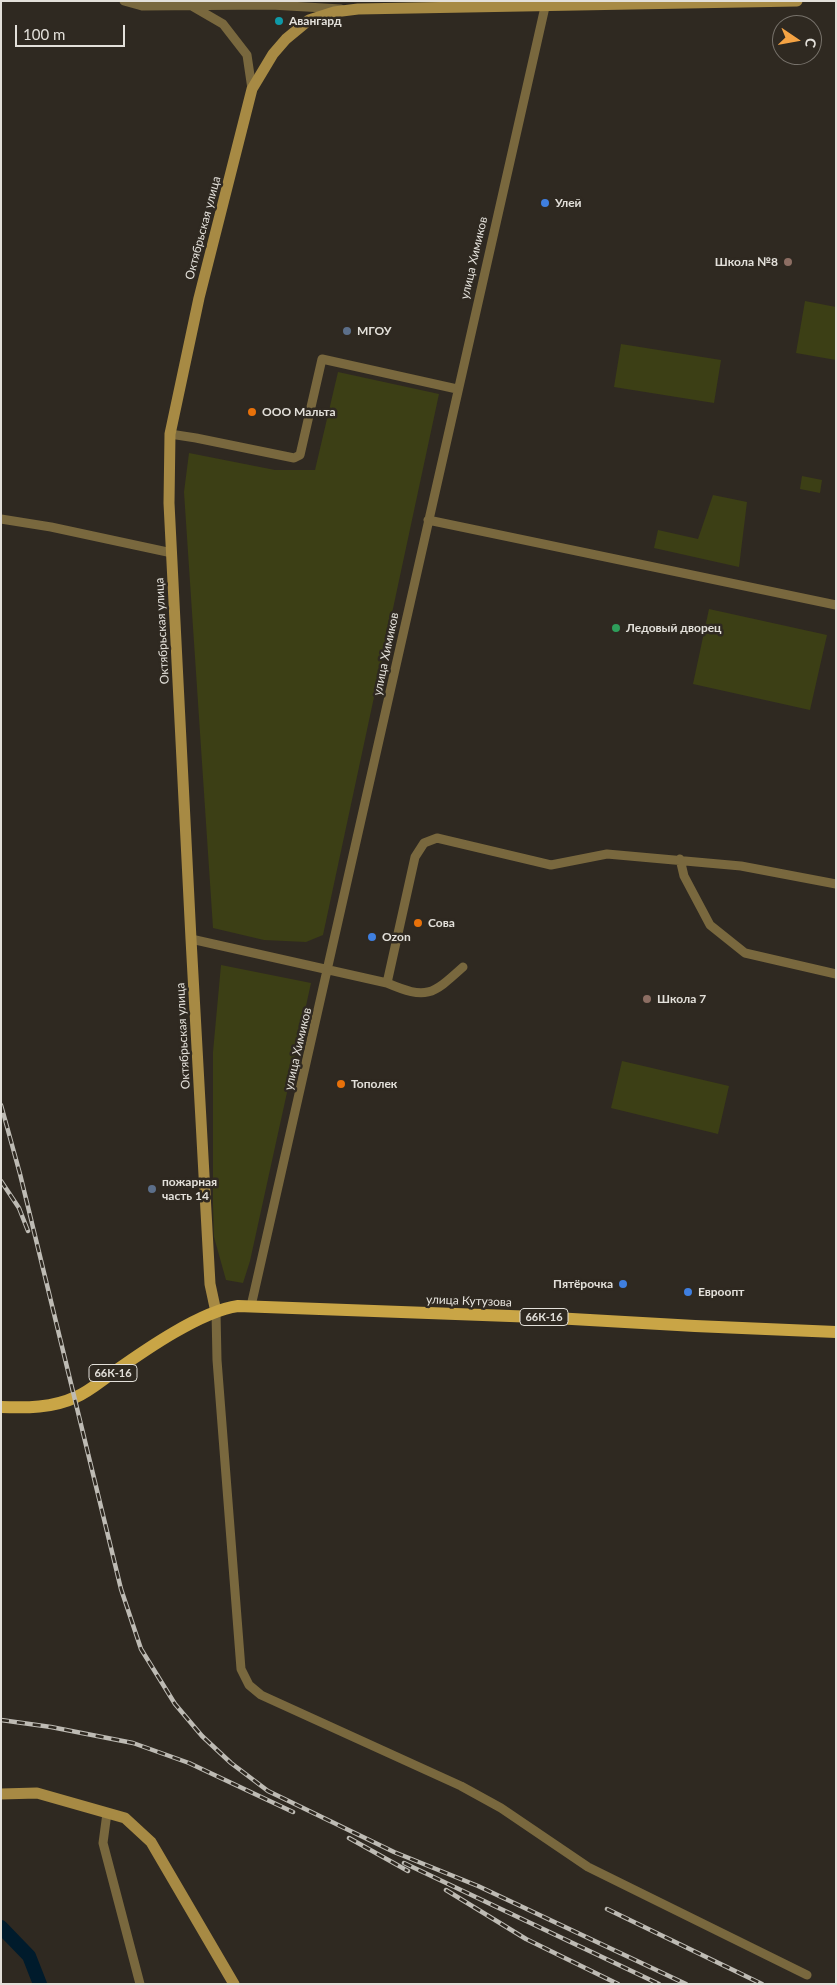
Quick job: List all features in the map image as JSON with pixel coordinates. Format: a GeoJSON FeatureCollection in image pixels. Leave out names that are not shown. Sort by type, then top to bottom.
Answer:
{"type":"FeatureCollection","features":[{"type":"Feature","properties":{"kind":"main road","name":"Октябрьская улица"},"geometry":{"type":"LineString","coordinates":[[216,1312],[210,1284],[191,938],[169,503],[170,434],[199,298],[252,89],[273,54],[298,29],[310,20],[334,12],[495,3],[545,6],[797,1]]}},
{"type":"Feature","properties":{"kind":"main road","name":"66К-16"},"geometry":{"type":"LineString","coordinates":[[1,1407],[48,1406],[75,1398],[178,1332],[216,1312],[230,1307],[251,1306]]}},
{"type":"Feature","properties":{"kind":"main road","name":"улица Кутузова"},"geometry":{"type":"LineString","coordinates":[[251,1306],[537,1317],[836,1332]]}},
{"type":"Feature","properties":{"kind":"main road"},"geometry":{"type":"LineString","coordinates":[[1,1794],[37,1793],[125,1818],[151,1842],[234,1984]]}},
{"type":"Feature","properties":{"kind":"street","name":"Октябрьская улица"},"geometry":{"type":"LineString","coordinates":[[124,1],[142,6],[271,5],[327,7],[348,10]]}},
{"type":"Feature","properties":{"kind":"street"},"geometry":{"type":"LineString","coordinates":[[192,6],[223,24],[247,55],[252,89]]}},
{"type":"Feature","properties":{"kind":"street","name":"улица Химиков"},"geometry":{"type":"LineString","coordinates":[[251,1306],[329,970],[457,389],[545,6]]}},
{"type":"Feature","properties":{"kind":"street"},"geometry":{"type":"LineString","coordinates":[[170,434],[294,458],[300,455],[322,359],[457,389]]}},
{"type":"Feature","properties":{"kind":"street"},"geometry":{"type":"LineString","coordinates":[[1,519],[51,527],[172,553]]}},
{"type":"Feature","properties":{"kind":"street"},"geometry":{"type":"LineString","coordinates":[[428,520],[836,605]]}},
{"type":"Feature","properties":{"kind":"street"},"geometry":{"type":"LineString","coordinates":[[387,983],[415,857],[424,843],[437,838],[551,865],[607,854],[680,859],[741,866],[836,884]]}},
{"type":"Feature","properties":{"kind":"street"},"geometry":{"type":"LineString","coordinates":[[680,859],[684,876],[710,925],[746,954],[836,974]]}},
{"type":"Feature","properties":{"kind":"street"},"geometry":{"type":"LineString","coordinates":[[191,938],[387,983],[423,994],[440,987],[463,967]]}},
{"type":"Feature","properties":{"kind":"street"},"geometry":{"type":"LineString","coordinates":[[216,1312],[217,1360],[241,1669],[248,1685],[261,1695],[461,1786],[501,1808],[588,1867],[807,1975]]}},
{"type":"Feature","properties":{"kind":"street"},"geometry":{"type":"LineString","coordinates":[[107,1813],[102,1843],[140,1984]]}},
{"type":"Feature","properties":{"kind":"green space"},"geometry":{"type":"Polygon","coordinates":[[[805,301],[836,307],[836,360],[796,353],[805,301]]]}},
{"type":"Feature","properties":{"kind":"green space"},"geometry":{"type":"Polygon","coordinates":[[[621,344],[721,360],[714,403],[614,387],[621,344]]]}},
{"type":"Feature","properties":{"kind":"green space"},"geometry":{"type":"Polygon","coordinates":[[[338,372],[439,394],[323,935],[306,942],[264,940],[213,928],[184,492],[189,453],[275,470],[315,470],[338,372]]]}},
{"type":"Feature","properties":{"kind":"green space"},"geometry":{"type":"Polygon","coordinates":[[[802,476],[822,480],[820,493],[800,489],[802,476]]]}},
{"type":"Feature","properties":{"kind":"green space"},"geometry":{"type":"Polygon","coordinates":[[[713,495],[747,502],[739,567],[654,548],[658,530],[698,539],[713,495]]]}},
{"type":"Feature","properties":{"kind":"green space"},"geometry":{"type":"Polygon","coordinates":[[[709,609],[827,635],[810,710],[693,684],[709,609]]]}},
{"type":"Feature","properties":{"kind":"green space"},"geometry":{"type":"Polygon","coordinates":[[[221,965],[311,983],[250,1261],[243,1283],[226,1280],[214,1237],[213,1052],[221,965]]]}},
{"type":"Feature","properties":{"kind":"green space"},"geometry":{"type":"Polygon","coordinates":[[[622,1061],[729,1086],[718,1134],[611,1108],[622,1061]]]}},
{"type":"Feature","properties":{"kind":"waterway"},"geometry":{"type":"LineString","coordinates":[[1,1927],[29,1956],[40,1984]]}},
{"type":"Feature","properties":{"kind":"railway"},"geometry":{"type":"LineString","coordinates":[[1,1105],[20,1174],[121,1589],[141,1649],[175,1704],[202,1736],[231,1763],[268,1791],[394,1852],[478,1886],[686,1984]]}},
{"type":"Feature","properties":{"kind":"railway"},"geometry":{"type":"LineString","coordinates":[[1,1181],[19,1208],[28,1231]]}},
{"type":"Feature","properties":{"kind":"railway"},"geometry":{"type":"LineString","coordinates":[[1,1720],[51,1727],[133,1743],[189,1763],[293,1812]]}},
{"type":"Feature","properties":{"kind":"railway"},"geometry":{"type":"LineString","coordinates":[[349,1838],[408,1871]]}},
{"type":"Feature","properties":{"kind":"railway"},"geometry":{"type":"LineString","coordinates":[[404,1863],[659,1984]]}},
{"type":"Feature","properties":{"kind":"railway"},"geometry":{"type":"LineString","coordinates":[[446,1890],[526,1939],[618,1984]]}},
{"type":"Feature","properties":{"kind":"railway"},"geometry":{"type":"LineString","coordinates":[[607,1909],[762,1984]]}},
{"type":"Feature","properties":{"kind":"place","name":"Авангард"},"geometry":{"type":"Point","coordinates":[279,21]}},
{"type":"Feature","properties":{"kind":"place","name":"Улей"},"geometry":{"type":"Point","coordinates":[545,203]}},
{"type":"Feature","properties":{"kind":"place","name":"Школа №8"},"geometry":{"type":"Point","coordinates":[788,262]}},
{"type":"Feature","properties":{"kind":"place","name":"МГОУ"},"geometry":{"type":"Point","coordinates":[347,331]}},
{"type":"Feature","properties":{"kind":"place","name":"ООО Мальта"},"geometry":{"type":"Point","coordinates":[252,412]}},
{"type":"Feature","properties":{"kind":"place","name":"Ледовый дворец"},"geometry":{"type":"Point","coordinates":[616,628]}},
{"type":"Feature","properties":{"kind":"place","name":"Сова"},"geometry":{"type":"Point","coordinates":[418,923]}},
{"type":"Feature","properties":{"kind":"place","name":"Ozon"},"geometry":{"type":"Point","coordinates":[372,937]}},
{"type":"Feature","properties":{"kind":"place","name":"Школа 7"},"geometry":{"type":"Point","coordinates":[647,999]}},
{"type":"Feature","properties":{"kind":"place","name":"Тополек"},"geometry":{"type":"Point","coordinates":[341,1084]}},
{"type":"Feature","properties":{"kind":"place","name":"пожарная часть 14"},"geometry":{"type":"Point","coordinates":[152,1189]}},
{"type":"Feature","properties":{"kind":"place","name":"Пятёрочка"},"geometry":{"type":"Point","coordinates":[623,1284]}},
{"type":"Feature","properties":{"kind":"place","name":"Евроопт"},"geometry":{"type":"Point","coordinates":[688,1292]}}]}
